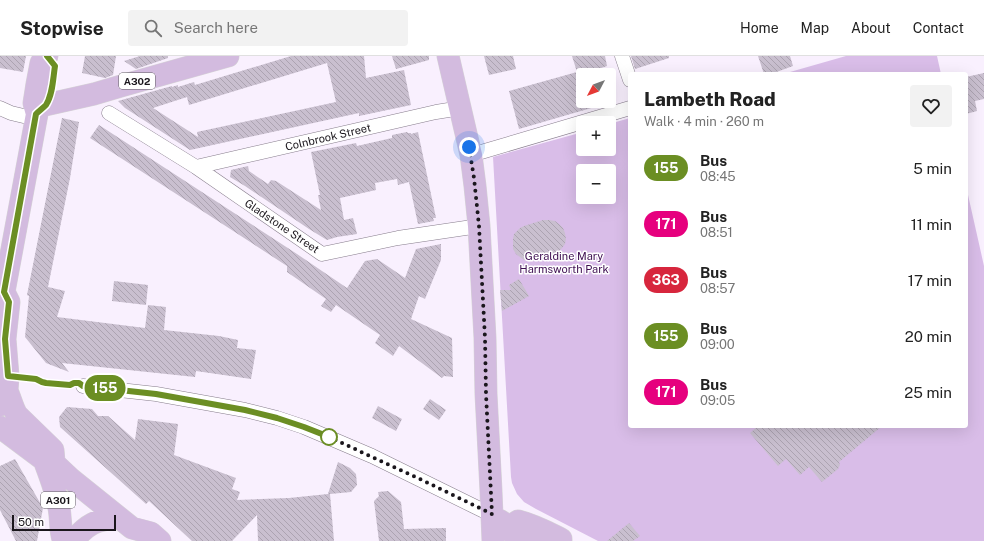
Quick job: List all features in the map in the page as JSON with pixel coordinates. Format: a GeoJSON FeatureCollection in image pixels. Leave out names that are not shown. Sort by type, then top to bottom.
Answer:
{"type":"FeatureCollection","features":[{"type":"Feature","properties":{"kind":"main road"},"geometry":{"type":"LineString","coordinates":[[47,56],[55,66],[50,97],[39,113],[2,293],[9,302],[5,339],[5,391],[10,398],[16,415],[52,450],[49,462]]}},
{"type":"Feature","properties":{"kind":"main road","name":"A302"},"geometry":{"type":"LineString","coordinates":[[39,113],[120,86],[228,56]]}},
{"type":"Feature","properties":{"kind":"main road"},"geometry":{"type":"LineString","coordinates":[[448,56],[471,155],[479,226],[493,541]]}},
{"type":"Feature","properties":{"kind":"main road"},"geometry":{"type":"LineString","coordinates":[[0,427],[71,479],[129,532]]}},
{"type":"Feature","properties":{"kind":"main road","name":"A301"},"geometry":{"type":"LineString","coordinates":[[49,462],[61,517],[61,537],[72,539]]}},
{"type":"Feature","properties":{"kind":"main road"},"geometry":{"type":"LineString","coordinates":[[71,479],[72,539]]}},
{"type":"Feature","properties":{"kind":"main road"},"geometry":{"type":"LineString","coordinates":[[492,514],[510,527],[515,537],[529,541]]}},
{"type":"Feature","properties":{"kind":"main road"},"geometry":{"type":"LineString","coordinates":[[72,539],[92,523],[102,520],[129,532],[151,533],[160,541]]}},
{"type":"Feature","properties":{"kind":"main road"},"geometry":{"type":"LineString","coordinates":[[510,527],[518,521],[527,523],[546,531],[561,541]]}},
{"type":"Feature","properties":{"kind":"street"},"geometry":{"type":"LineString","coordinates":[[622,56],[628,74]]}},
{"type":"Feature","properties":{"kind":"street"},"geometry":{"type":"LineString","coordinates":[[0,108],[11,113],[39,113]]}},
{"type":"Feature","properties":{"kind":"street","name":"Colnbrook Street"},"geometry":{"type":"LineString","coordinates":[[196,167],[436,112],[461,108]]}},
{"type":"Feature","properties":{"kind":"street"},"geometry":{"type":"LineString","coordinates":[[471,155],[628,109]]}},
{"type":"Feature","properties":{"kind":"street","name":"Gladstone Street"},"geometry":{"type":"LineString","coordinates":[[109,113],[196,167],[322,254],[398,238],[479,226]]}},
{"type":"Feature","properties":{"kind":"street"},"geometry":{"type":"LineString","coordinates":[[83,386],[156,394],[245,410],[277,418],[304,427],[372,456],[492,514]]}},
{"type":"Feature","properties":{"kind":"green space"},"geometry":{"type":"Polygon","coordinates":[[[846,56],[937,56],[941,72],[790,72],[846,56]]]}},
{"type":"Feature","properties":{"kind":"green space","name":"Geraldine Mary Harmsworth Park"},"geometry":{"type":"Polygon","coordinates":[[[628,119],[628,428],[968,428],[968,195],[984,266],[984,541],[598,541],[524,502],[517,494],[511,477],[493,157],[576,134],[576,156],[616,156],[616,122],[628,119]]]}},
{"type":"Feature","properties":{"kind":"building"},"geometry":{"type":"Polygon","coordinates":[[[0,56],[26,56],[23,72],[0,68],[0,56]]]}},
{"type":"Feature","properties":{"kind":"building"},"geometry":{"type":"Polygon","coordinates":[[[85,56],[116,56],[113,75],[105,78],[82,73],[85,56]]]}},
{"type":"Feature","properties":{"kind":"building"},"geometry":{"type":"Polygon","coordinates":[[[140,56],[168,56],[168,58],[136,69],[124,61],[140,56]]]}},
{"type":"Feature","properties":{"kind":"building"},"geometry":{"type":"Polygon","coordinates":[[[291,56],[364,56],[366,78],[404,70],[411,105],[359,116],[359,113],[190,150],[125,108],[118,101],[172,86],[178,85],[178,87],[194,82],[195,85],[291,56]],[[327,63],[189,105],[187,97],[153,108],[198,137],[197,132],[336,102],[327,63]]]}},
{"type":"Feature","properties":{"kind":"building"},"geometry":{"type":"Polygon","coordinates":[[[392,56],[429,56],[429,60],[396,69],[392,56]]]}},
{"type":"Feature","properties":{"kind":"building"},"geometry":{"type":"Polygon","coordinates":[[[484,56],[513,56],[516,69],[489,75],[484,56]]]}},
{"type":"Feature","properties":{"kind":"building"},"geometry":{"type":"Polygon","coordinates":[[[572,56],[605,56],[607,66],[601,68],[576,69],[572,56]]]}},
{"type":"Feature","properties":{"kind":"building"},"geometry":{"type":"Polygon","coordinates":[[[631,56],[669,56],[669,58],[635,69],[631,56]]]}},
{"type":"Feature","properties":{"kind":"building"},"geometry":{"type":"Polygon","coordinates":[[[758,56],[790,56],[793,66],[776,72],[763,72],[758,56]]]}},
{"type":"Feature","properties":{"kind":"building"},"geometry":{"type":"Polygon","coordinates":[[[576,72],[576,108],[591,108],[519,129],[509,91],[576,72]]]}},
{"type":"Feature","properties":{"kind":"building"},"geometry":{"type":"Polygon","coordinates":[[[984,73],[984,99],[975,101],[977,111],[968,113],[968,77],[984,73]]]}},
{"type":"Feature","properties":{"kind":"building"},"geometry":{"type":"Polygon","coordinates":[[[62,118],[79,122],[70,178],[48,287],[65,291],[57,317],[145,328],[148,305],[166,307],[164,330],[219,336],[238,340],[237,348],[256,350],[251,379],[196,371],[195,377],[62,363],[69,372],[46,363],[25,337],[29,296],[27,295],[62,118]]]}},
{"type":"Feature","properties":{"kind":"building"},"geometry":{"type":"Polygon","coordinates":[[[99,125],[347,288],[365,261],[377,259],[405,278],[416,249],[441,244],[441,260],[425,299],[419,296],[411,319],[452,338],[453,377],[444,376],[442,378],[399,346],[393,356],[375,343],[380,335],[336,305],[331,312],[321,306],[326,299],[287,272],[287,266],[90,138],[99,125]]]}},
{"type":"Feature","properties":{"kind":"building"},"geometry":{"type":"Polygon","coordinates":[[[407,132],[411,134],[418,132],[436,218],[433,218],[434,221],[418,224],[409,182],[398,185],[397,179],[375,183],[376,190],[340,198],[344,220],[353,218],[357,234],[327,240],[230,177],[231,170],[248,166],[249,171],[268,184],[271,180],[276,181],[321,210],[318,195],[320,195],[311,152],[356,143],[357,146],[392,138],[392,135],[407,132]]]}},
{"type":"Feature","properties":{"kind":"building"},"geometry":{"type":"Polygon","coordinates":[[[543,220],[555,221],[563,228],[566,239],[565,244],[556,254],[534,261],[524,260],[516,254],[513,249],[514,234],[524,226],[543,220]]]}},
{"type":"Feature","properties":{"kind":"building"},"geometry":{"type":"Polygon","coordinates":[[[519,279],[529,296],[502,311],[500,290],[511,290],[509,285],[519,279]]]}},
{"type":"Feature","properties":{"kind":"building"},"geometry":{"type":"Polygon","coordinates":[[[114,281],[148,285],[146,305],[112,301],[114,281]]]}},
{"type":"Feature","properties":{"kind":"building"},"geometry":{"type":"Polygon","coordinates":[[[430,399],[446,410],[439,420],[423,409],[430,399]]]}},
{"type":"Feature","properties":{"kind":"building"},"geometry":{"type":"Polygon","coordinates":[[[378,406],[402,419],[396,431],[372,418],[378,406]]]}},
{"type":"Feature","properties":{"kind":"building"},"geometry":{"type":"Polygon","coordinates":[[[67,407],[92,409],[98,416],[108,416],[135,440],[138,419],[178,424],[174,455],[236,478],[232,489],[240,492],[237,500],[289,498],[328,494],[338,462],[350,468],[356,474],[357,485],[351,492],[330,494],[334,541],[258,541],[257,515],[232,541],[192,541],[149,501],[146,504],[60,427],[59,417],[67,407]]]}},
{"type":"Feature","properties":{"kind":"building"},"geometry":{"type":"Polygon","coordinates":[[[756,428],[880,428],[839,462],[840,465],[838,469],[822,482],[809,467],[800,475],[786,459],[778,466],[750,433],[756,428]]]}},
{"type":"Feature","properties":{"kind":"building"},"geometry":{"type":"Polygon","coordinates":[[[15,459],[43,508],[37,541],[16,541],[0,510],[0,466],[15,459]]]}},
{"type":"Feature","properties":{"kind":"building"},"geometry":{"type":"Polygon","coordinates":[[[388,491],[401,502],[404,529],[446,528],[446,541],[379,541],[374,501],[379,496],[378,492],[388,491]]]}},
{"type":"Feature","properties":{"kind":"building"},"geometry":{"type":"Polygon","coordinates":[[[629,523],[640,536],[633,541],[607,541],[629,523]]]}},
{"type":"Feature","properties":{"kind":"bus line","name":"155"},"geometry":{"type":"LineString","coordinates":[[47,56],[55,66],[50,97],[45,105],[36,114],[4,292],[9,302],[5,339],[8,376],[36,379],[46,383],[70,385],[79,383],[83,386],[156,394],[245,410],[277,418],[332,438]]}},
{"type":"Feature","properties":{"kind":"route"},"geometry":{"type":"LineString","coordinates":[[329,437],[492,514],[479,226],[469,147]]}}]}
